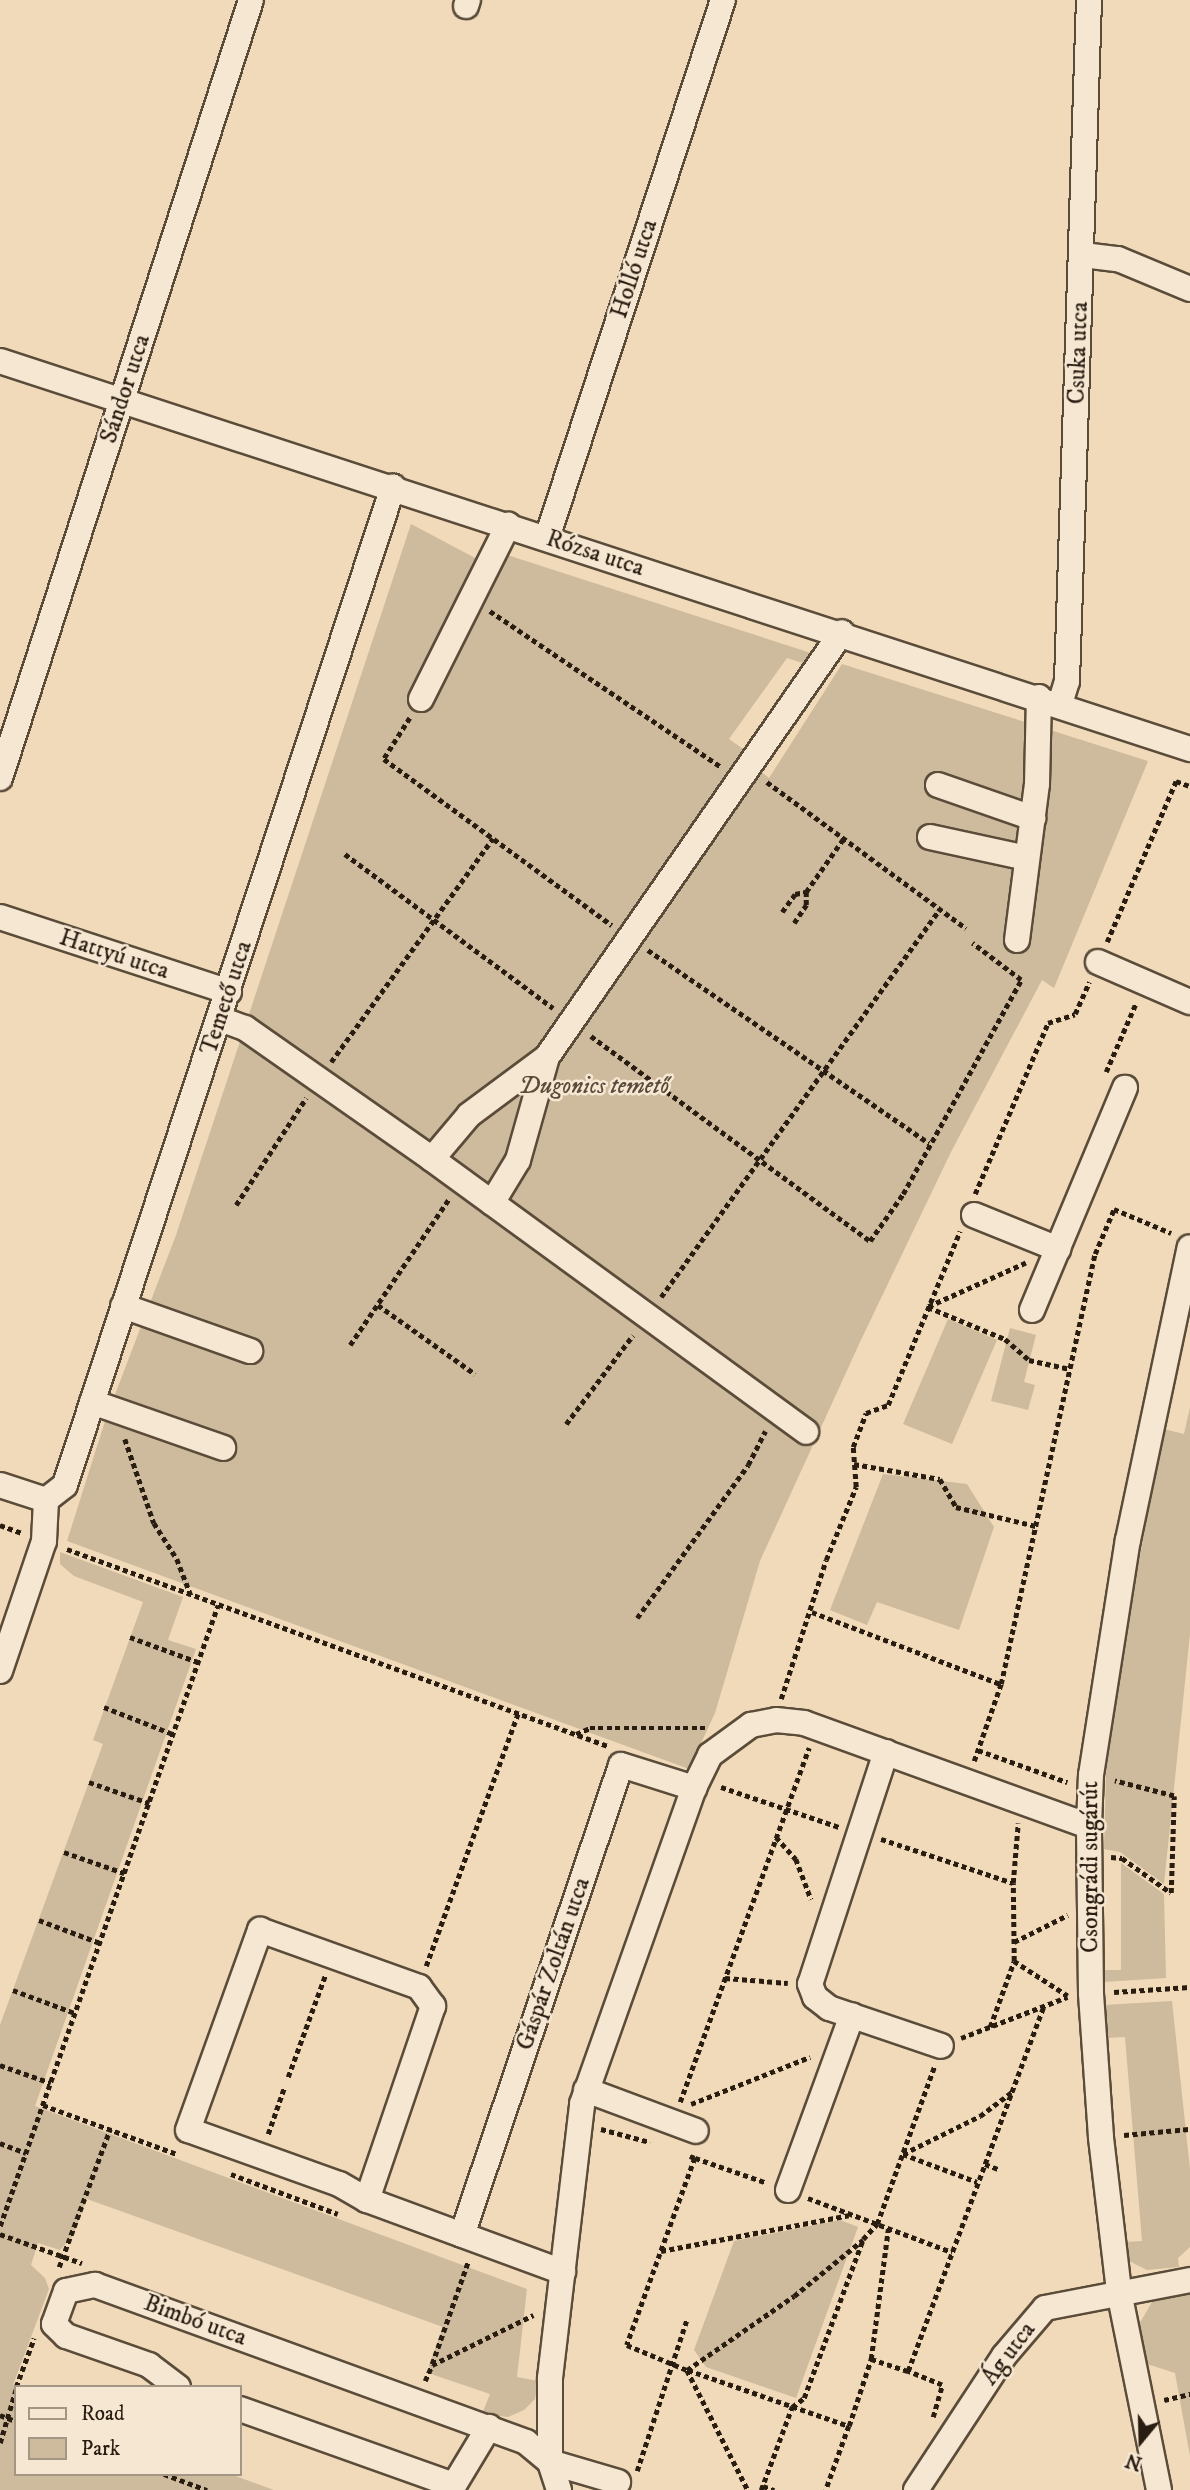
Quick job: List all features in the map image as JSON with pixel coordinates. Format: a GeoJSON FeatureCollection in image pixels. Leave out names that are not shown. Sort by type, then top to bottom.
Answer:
{"type":"FeatureCollection","features":[{"type":"Feature","properties":{"kind":"street","name":"Sándor utca"},"geometry":{"type":"LineString","coordinates":[[0,778],[251,0]]}},
{"type":"Feature","properties":{"kind":"street","name":"Holló utca"},"geometry":{"type":"LineString","coordinates":[[547,538],[723,0]]}},
{"type":"Feature","properties":{"kind":"street","name":"Csuka utca"},"geometry":{"type":"LineString","coordinates":[[1017,940],[1050,701],[1067,681],[1083,255],[1089,0]]}},
{"type":"Feature","properties":{"kind":"street"},"geometry":{"type":"LineString","coordinates":[[1083,255],[1118,259],[1190,289]]}},
{"type":"Feature","properties":{"kind":"street","name":"Rózsa utca"},"geometry":{"type":"LineString","coordinates":[[0,361],[842,632],[1190,749]]}},
{"type":"Feature","properties":{"kind":"street","name":"Temető utca"},"geometry":{"type":"LineString","coordinates":[[46,1500],[65,1485],[103,1406],[123,1306],[229,992],[393,487]]}},
{"type":"Feature","properties":{"kind":"street"},"geometry":{"type":"LineString","coordinates":[[421,699],[508,525]]}},
{"type":"Feature","properties":{"kind":"street"},"geometry":{"type":"LineString","coordinates":[[492,1203],[518,1160],[547,1057],[842,632]]}},
{"type":"Feature","properties":{"kind":"street"},"geometry":{"type":"LineString","coordinates":[[938,785],[1033,818]]}},
{"type":"Feature","properties":{"kind":"street"},"geometry":{"type":"LineString","coordinates":[[930,837],[1027,858]]}},
{"type":"Feature","properties":{"kind":"street","name":"Hattyú utca"},"geometry":{"type":"LineString","coordinates":[[0,918],[229,992]]}},
{"type":"Feature","properties":{"kind":"street"},"geometry":{"type":"LineString","coordinates":[[1098,962],[1190,1002]]}},
{"type":"Feature","properties":{"kind":"street"},"geometry":{"type":"LineString","coordinates":[[220,1019],[245,1028],[432,1159],[806,1432]]}},
{"type":"Feature","properties":{"kind":"street"},"geometry":{"type":"LineString","coordinates":[[432,1159],[469,1115],[547,1057]]}},
{"type":"Feature","properties":{"kind":"street"},"geometry":{"type":"LineString","coordinates":[[1032,1310],[1058,1249],[1114,1084]]}},
{"type":"Feature","properties":{"kind":"street"},"geometry":{"type":"LineString","coordinates":[[974,1215],[1058,1249]]}},
{"type":"Feature","properties":{"kind":"street","name":"Csongrádi sugárút"},"geometry":{"type":"LineString","coordinates":[[1159,2490],[1119,2291],[1101,2137],[1080,1995],[1089,1917],[1091,1783],[1128,1540],[1184,1242]]}},
{"type":"Feature","properties":{"kind":"street"},"geometry":{"type":"LineString","coordinates":[[123,1306],[250,1351]]}},
{"type":"Feature","properties":{"kind":"street"},"geometry":{"type":"LineString","coordinates":[[103,1406],[223,1448]]}},
{"type":"Feature","properties":{"kind":"street"},"geometry":{"type":"LineString","coordinates":[[0,1485],[46,1500],[44,1541],[0,1671]]}},
{"type":"Feature","properties":{"kind":"street"},"geometry":{"type":"LineString","coordinates":[[559,2490],[550,2462],[550,2378],[579,2123],[586,2090],[696,1783],[710,1755],[735,1733],[763,1722],[790,1720],[1089,1826]]}},
{"type":"Feature","properties":{"kind":"street"},"geometry":{"type":"LineString","coordinates":[[886,1752],[856,1833],[810,1984],[816,1997],[829,2008],[941,2046]]}},
{"type":"Feature","properties":{"kind":"street","name":"Gáspár Zoltán utca"},"geometry":{"type":"LineString","coordinates":[[459,2246],[621,1765],[696,1783]]}},
{"type":"Feature","properties":{"kind":"street"},"geometry":{"type":"LineString","coordinates":[[368,2200],[433,2006],[419,1987],[260,1930],[188,2130],[339,2184],[368,2200],[459,2246],[563,2272]]}},
{"type":"Feature","properties":{"kind":"street"},"geometry":{"type":"LineString","coordinates":[[788,2190],[852,2015]]}},
{"type":"Feature","properties":{"kind":"street"},"geometry":{"type":"LineString","coordinates":[[586,2090],[695,2131]]}},
{"type":"Feature","properties":{"kind":"street","name":"Ág utca"},"geometry":{"type":"LineString","coordinates":[[916,2490],[1004,2356],[1045,2308],[1119,2291],[1190,2280]]}},
{"type":"Feature","properties":{"kind":"street","name":"Bimbó utca"},"geometry":{"type":"LineString","coordinates":[[175,2385],[149,2365],[66,2336],[54,2324],[66,2291],[95,2285],[488,2427],[526,2442],[550,2462]]}},
{"type":"Feature","properties":{"kind":"street"},"geometry":{"type":"LineString","coordinates":[[242,2410],[461,2488],[488,2427]]}},
{"type":"Feature","properties":{"kind":"street"},"geometry":{"type":"LineString","coordinates":[[550,2462],[627,2478]]}},
{"type":"Feature","properties":{"kind":"path"},"geometry":{"type":"LineString","coordinates":[[471,602],[499,616],[844,838],[966,928]]}},
{"type":"Feature","properties":{"kind":"path"},"geometry":{"type":"LineString","coordinates":[[236,1205],[318,1079],[493,838]]}},
{"type":"Feature","properties":{"kind":"path"},"geometry":{"type":"LineString","coordinates":[[793,923],[806,905],[806,892],[844,838]]}},
{"type":"Feature","properties":{"kind":"path"},"geometry":{"type":"LineString","coordinates":[[345,854],[870,1241],[904,1194],[1021,980],[972,943]]}},
{"type":"Feature","properties":{"kind":"path"},"geometry":{"type":"LineString","coordinates":[[782,912],[795,894],[806,892]]}},
{"type":"Feature","properties":{"kind":"path"},"geometry":{"type":"LineString","coordinates":[[566,1424],[648,1316],[940,909]]}},
{"type":"Feature","properties":{"kind":"path"},"geometry":{"type":"LineString","coordinates":[[1114,1084],[1144,982]]}},
{"type":"Feature","properties":{"kind":"path"},"geometry":{"type":"LineString","coordinates":[[350,1345],[462,1181]]}},
{"type":"Feature","properties":{"kind":"path"},"geometry":{"type":"LineString","coordinates":[[966,1781],[1001,1684],[1095,1254],[1114,1209],[1184,1242]]}},
{"type":"Feature","properties":{"kind":"path"},"geometry":{"type":"LineString","coordinates":[[1058,1249],[928,1307],[1005,1339],[1029,1360],[1070,1369]]}},
{"type":"Feature","properties":{"kind":"path"},"geometry":{"type":"LineString","coordinates":[[377,1305],[475,1374]]}},
{"type":"Feature","properties":{"kind":"path"},"geometry":{"type":"LineString","coordinates":[[103,1406],[154,1523],[177,1559],[191,1595]]}},
{"type":"Feature","properties":{"kind":"path"},"geometry":{"type":"LineString","coordinates":[[637,1618],[748,1465],[775,1411]]}},
{"type":"Feature","properties":{"kind":"path"},"geometry":{"type":"LineString","coordinates":[[854,1464],[940,1479],[956,1507],[1036,1526]]}},
{"type":"Feature","properties":{"kind":"path"},"geometry":{"type":"LineString","coordinates":[[70,1550],[612,1747]]}},
{"type":"Feature","properties":{"kind":"path"},"geometry":{"type":"LineString","coordinates":[[0,2226],[218,1605]]}},
{"type":"Feature","properties":{"kind":"path"},"geometry":{"type":"LineString","coordinates":[[812,1612],[1001,1684]]}},
{"type":"Feature","properties":{"kind":"path"},"geometry":{"type":"LineString","coordinates":[[130,1637],[198,1662]]}},
{"type":"Feature","properties":{"kind":"path"},"geometry":{"type":"LineString","coordinates":[[104,1707],[173,1734]]}},
{"type":"Feature","properties":{"kind":"path"},"geometry":{"type":"LineString","coordinates":[[575,1734],[590,1728],[704,1728],[735,1733]]}},
{"type":"Feature","properties":{"kind":"path"},"geometry":{"type":"LineString","coordinates":[[978,1750],[1091,1783],[1174,1796],[1171,1894],[1122,1858],[1089,1856]]}},
{"type":"Feature","properties":{"kind":"path"},"geometry":{"type":"LineString","coordinates":[[89,1782],[149,1803]]}},
{"type":"Feature","properties":{"kind":"path"},"geometry":{"type":"LineString","coordinates":[[696,1783],[856,1833],[906,1845],[1013,1883]]}},
{"type":"Feature","properties":{"kind":"path"},"geometry":{"type":"LineString","coordinates":[[990,2027],[1014,1961],[1013,1883],[1017,1824],[1024,1802]]}},
{"type":"Feature","properties":{"kind":"path"},"geometry":{"type":"LineString","coordinates":[[776,1837],[796,1859],[812,1903]]}},
{"type":"Feature","properties":{"kind":"path"},"geometry":{"type":"LineString","coordinates":[[64,1852],[124,1873]]}},
{"type":"Feature","properties":{"kind":"path"},"geometry":{"type":"LineString","coordinates":[[1014,1942],[1065,1915],[1089,1917]]}},
{"type":"Feature","properties":{"kind":"path"},"geometry":{"type":"LineString","coordinates":[[38,1920],[100,1943]]}},
{"type":"Feature","properties":{"kind":"path"},"geometry":{"type":"LineString","coordinates":[[288,2077],[332,1956]]}},
{"type":"Feature","properties":{"kind":"path"},"geometry":{"type":"LineString","coordinates":[[1014,1961],[1080,1995]]}},
{"type":"Feature","properties":{"kind":"path"},"geometry":{"type":"LineString","coordinates":[[725,1978],[810,1984]]}},
{"type":"Feature","properties":{"kind":"path"},"geometry":{"type":"LineString","coordinates":[[849,2426],[687,2370],[794,2296],[863,2239],[877,2224],[941,2046],[1044,2005],[1080,1995],[1190,1987]]}},
{"type":"Feature","properties":{"kind":"path"},"geometry":{"type":"LineString","coordinates":[[13,1990],[75,2013]]}},
{"type":"Feature","properties":{"kind":"path"},"geometry":{"type":"LineString","coordinates":[[908,2371],[1044,2005]]}},
{"type":"Feature","properties":{"kind":"path"},"geometry":{"type":"LineString","coordinates":[[678,2109],[841,2045]]}},
{"type":"Feature","properties":{"kind":"path"},"geometry":{"type":"LineString","coordinates":[[0,2065],[51,2083]]}},
{"type":"Feature","properties":{"kind":"path"},"geometry":{"type":"LineString","coordinates":[[260,2156],[284,2088]]}},
{"type":"Feature","properties":{"kind":"path"},"geometry":{"type":"LineString","coordinates":[[903,2154],[980,2116],[1012,2092]]}},
{"type":"Feature","properties":{"kind":"path"},"geometry":{"type":"LineString","coordinates":[[43,2105],[186,2157]]}},
{"type":"Feature","properties":{"kind":"path"},"geometry":{"type":"LineString","coordinates":[[579,2123],[664,2146]]}},
{"type":"Feature","properties":{"kind":"path"},"geometry":{"type":"LineString","coordinates":[[58,2269],[110,2129]]}},
{"type":"Feature","properties":{"kind":"path"},"geometry":{"type":"LineString","coordinates":[[1101,2137],[1189,2129]]}},
{"type":"Feature","properties":{"kind":"path"},"geometry":{"type":"LineString","coordinates":[[0,2143],[26,2153]]}},
{"type":"Feature","properties":{"kind":"path"},"geometry":{"type":"LineString","coordinates":[[903,2154],[977,2182]]}},
{"type":"Feature","properties":{"kind":"path"},"geometry":{"type":"LineString","coordinates":[[695,2158],[952,2252]]}},
{"type":"Feature","properties":{"kind":"path"},"geometry":{"type":"LineString","coordinates":[[985,2164],[998,2169]]}},
{"type":"Feature","properties":{"kind":"path"},"geometry":{"type":"LineString","coordinates":[[223,2171],[348,2218]]}},
{"type":"Feature","properties":{"kind":"path"},"geometry":{"type":"LineString","coordinates":[[660,2251],[851,2214]]}},
{"type":"Feature","properties":{"kind":"path"},"geometry":{"type":"LineString","coordinates":[[826,2490],[871,2359],[888,2229]]}},
{"type":"Feature","properties":{"kind":"path"},"geometry":{"type":"LineString","coordinates":[[0,2234],[89,2266]]}},
{"type":"Feature","properties":{"kind":"path"},"geometry":{"type":"LineString","coordinates":[[774,2490],[762,2488],[792,2407],[804,2398],[863,2239]]}},
{"type":"Feature","properties":{"kind":"path"},"geometry":{"type":"LineString","coordinates":[[459,2246],[467,2262],[479,2266]]}},
{"type":"Feature","properties":{"kind":"path"},"geometry":{"type":"LineString","coordinates":[[422,2388],[467,2262]]}},
{"type":"Feature","properties":{"kind":"path"},"geometry":{"type":"LineString","coordinates":[[432,2365],[560,2302]]}},
{"type":"Feature","properties":{"kind":"path"},"geometry":{"type":"LineString","coordinates":[[627,2478],[687,2319]]}},
{"type":"Feature","properties":{"kind":"path"},"geometry":{"type":"LineString","coordinates":[[17,2385],[35,2335]]}},
{"type":"Feature","properties":{"kind":"path"},"geometry":{"type":"LineString","coordinates":[[871,2359],[942,2385],[931,2424],[946,2444]]}},
{"type":"Feature","properties":{"kind":"path"},"geometry":{"type":"LineString","coordinates":[[0,2443],[3,2416],[14,2392]]}},
{"type":"Feature","properties":{"kind":"path"},"geometry":{"type":"LineString","coordinates":[[169,2476],[207,2490]]}},
{"type":"Feature","properties":{"kind":"green space","name":"Dugonics temető"},"geometry":{"type":"Polygon","coordinates":[[[411,524],[494,568],[504,554],[814,654],[806,664],[787,658],[729,739],[749,753],[750,763],[769,778],[842,664],[1148,761],[1054,988],[1042,980],[951,1152],[760,1561],[715,1713],[689,1769],[67,1541],[106,1418],[176,1235],[411,524]]]}},
{"type":"Feature","properties":{"kind":"green space"},"geometry":{"type":"Polygon","coordinates":[[[948,1319],[997,1340],[952,1444],[903,1424],[948,1319]]]}},
{"type":"Feature","properties":{"kind":"green space"},"geometry":{"type":"Polygon","coordinates":[[[1010,1328],[1036,1335],[1024,1382],[1035,1385],[1028,1410],[991,1401],[1010,1328]]]}},
{"type":"Feature","properties":{"kind":"green space"},"geometry":{"type":"Polygon","coordinates":[[[1190,1407],[1190,1634],[1164,1884],[1120,1852],[1104,1849],[1106,1773],[1123,1646],[1164,1429],[1184,1434],[1190,1407]]]}},
{"type":"Feature","properties":{"kind":"green space"},"geometry":{"type":"Polygon","coordinates":[[[883,1474],[967,1484],[994,1527],[959,1630],[877,1602],[867,1625],[830,1610],[883,1474]]]}},
{"type":"Feature","properties":{"kind":"green space"},"geometry":{"type":"Polygon","coordinates":[[[60,1552],[183,1597],[168,1640],[196,1649],[35,2106],[527,2289],[517,2377],[538,2381],[535,2399],[524,2410],[508,2417],[482,2414],[490,2394],[431,2374],[429,2365],[443,2327],[87,2199],[73,2236],[60,2250],[38,2243],[31,2265],[45,2278],[49,2289],[13,2385],[14,2476],[236,2476],[274,2490],[0,2490],[0,2025],[103,1744],[93,1740],[143,1602],[74,1576],[60,1564],[60,1552]]]}},
{"type":"Feature","properties":{"kind":"green space"},"geometry":{"type":"Polygon","coordinates":[[[1121,1863],[1164,1894],[1166,1978],[1103,1982],[1103,1970],[1121,1970],[1121,1863]]]}},
{"type":"Feature","properties":{"kind":"green space"},"geometry":{"type":"Polygon","coordinates":[[[1172,2001],[1190,2169],[1190,2247],[1178,2258],[1179,2267],[1147,2270],[1129,2261],[1126,2254],[1125,2242],[1142,2241],[1125,2037],[1107,2038],[1104,2005],[1172,2001]]]}},
{"type":"Feature","properties":{"kind":"green space"},"geometry":{"type":"Polygon","coordinates":[[[840,2220],[858,2227],[796,2398],[706,2367],[694,2350],[734,2241],[840,2220]]]}},
{"type":"Feature","properties":{"kind":"green space"},"geometry":{"type":"Polygon","coordinates":[[[1190,2292],[1190,2456],[1175,2373],[1147,2364],[1138,2326],[1155,2297],[1190,2292]]]}}]}
